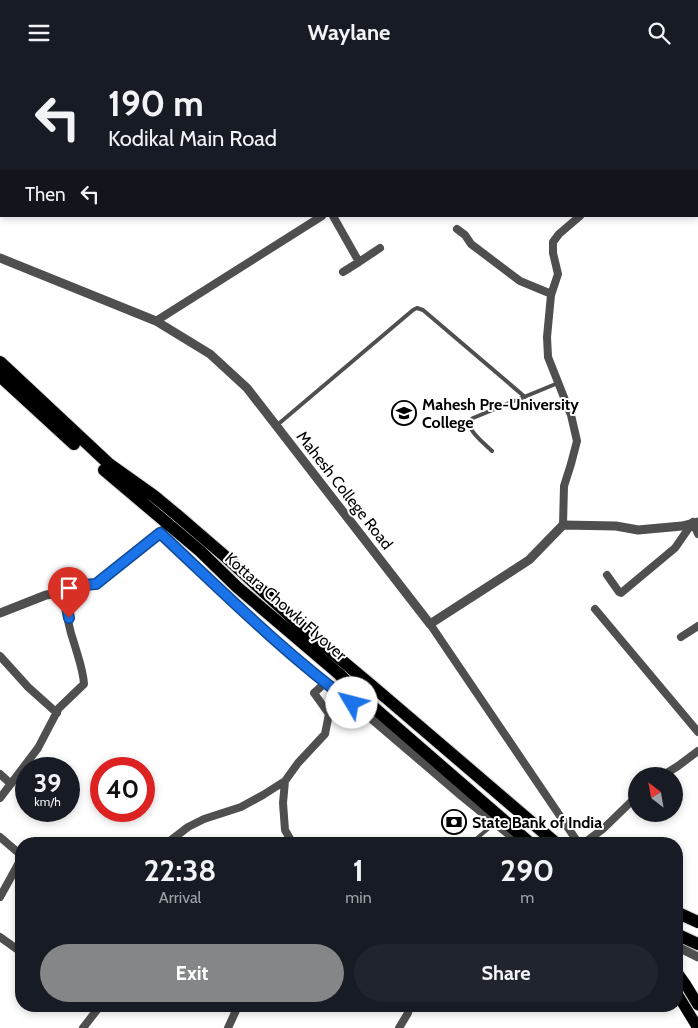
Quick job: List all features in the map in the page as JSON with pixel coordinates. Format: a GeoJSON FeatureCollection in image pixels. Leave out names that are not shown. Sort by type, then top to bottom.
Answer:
{"type":"FeatureCollection","features":[{"type":"Feature","properties":{"kind":"highway"},"geometry":{"type":"LineString","coordinates":[[0,362],[109,464],[154,496],[169,524]]}},
{"type":"Feature","properties":{"kind":"highway"},"geometry":{"type":"LineString","coordinates":[[0,376],[97,464],[169,524],[227,558],[302,627],[549,837]]}},
{"type":"Feature","properties":{"kind":"highway","name":"Kottara Chowki Flyover"},"geometry":{"type":"LineString","coordinates":[[169,524],[237,587],[524,837]]}},
{"type":"Feature","properties":{"kind":"highway"},"geometry":{"type":"LineString","coordinates":[[683,916],[698,923]]}},
{"type":"Feature","properties":{"kind":"highway"},"geometry":{"type":"LineString","coordinates":[[683,937],[698,943]]}},
{"type":"Feature","properties":{"kind":"main road"},"geometry":{"type":"LineString","coordinates":[[683,981],[698,1005]]}},
{"type":"Feature","properties":{"kind":"main road"},"geometry":{"type":"LineString","coordinates":[[683,1003],[698,1028]]}},
{"type":"Feature","properties":{"kind":"street"},"geometry":{"type":"LineString","coordinates":[[156,321],[320,217]]}},
{"type":"Feature","properties":{"kind":"street"},"geometry":{"type":"LineString","coordinates":[[333,217],[359,262]]}},
{"type":"Feature","properties":{"kind":"street"},"geometry":{"type":"LineString","coordinates":[[430,624],[529,560],[563,525],[564,486],[577,441],[571,415],[548,357],[547,337],[552,295],[558,274],[553,253],[553,243],[579,217]]}},
{"type":"Feature","properties":{"kind":"street"},"geometry":{"type":"LineString","coordinates":[[457,229],[465,235],[471,244],[520,281],[552,295]]}},
{"type":"Feature","properties":{"kind":"street"},"geometry":{"type":"LineString","coordinates":[[343,272],[380,249]]}},
{"type":"Feature","properties":{"kind":"street","name":"Mahesh College Road"},"geometry":{"type":"LineString","coordinates":[[0,258],[156,321],[210,354],[247,388],[430,624],[574,837]]}},
{"type":"Feature","properties":{"kind":"street"},"geometry":{"type":"LineString","coordinates":[[563,525],[616,526],[638,530],[682,526],[695,522]]}},
{"type":"Feature","properties":{"kind":"street"},"geometry":{"type":"LineString","coordinates":[[695,522],[698,534]]}},
{"type":"Feature","properties":{"kind":"street"},"geometry":{"type":"LineString","coordinates":[[608,575],[618,592],[621,593],[675,548],[695,522]]}},
{"type":"Feature","properties":{"kind":"street"},"geometry":{"type":"LineString","coordinates":[[0,613],[46,595],[83,585],[96,584],[169,524],[252,620],[325,683],[365,713],[460,795],[512,837]]}},
{"type":"Feature","properties":{"kind":"street"},"geometry":{"type":"LineString","coordinates":[[0,798],[38,748],[59,708],[84,684],[83,671],[74,643],[66,602],[66,591]]}},
{"type":"Feature","properties":{"kind":"street"},"geometry":{"type":"LineString","coordinates":[[595,609],[698,731]]}},
{"type":"Feature","properties":{"kind":"street"},"geometry":{"type":"LineString","coordinates":[[681,637],[698,626]]}},
{"type":"Feature","properties":{"kind":"street"},"geometry":{"type":"LineString","coordinates":[[0,656],[28,687],[57,713]]}},
{"type":"Feature","properties":{"kind":"street"},"geometry":{"type":"LineString","coordinates":[[175,837],[188,827],[204,819],[241,807],[285,781],[298,763],[325,734],[329,714],[314,693],[325,683]]}},
{"type":"Feature","properties":{"kind":"street"},"geometry":{"type":"LineString","coordinates":[[676,767],[698,751]]}},
{"type":"Feature","properties":{"kind":"street"},"geometry":{"type":"LineString","coordinates":[[0,774],[11,784]]}},
{"type":"Feature","properties":{"kind":"street"},"geometry":{"type":"LineString","coordinates":[[285,781],[283,803],[285,830],[290,837]]}},
{"type":"Feature","properties":{"kind":"street"},"geometry":{"type":"LineString","coordinates":[[592,837],[628,805]]}},
{"type":"Feature","properties":{"kind":"street"},"geometry":{"type":"LineString","coordinates":[[0,837],[15,850]]}},
{"type":"Feature","properties":{"kind":"street"},"geometry":{"type":"LineString","coordinates":[[0,897],[15,870]]}},
{"type":"Feature","properties":{"kind":"street"},"geometry":{"type":"LineString","coordinates":[[0,937],[15,948]]}},
{"type":"Feature","properties":{"kind":"street"},"geometry":{"type":"LineString","coordinates":[[683,950],[698,957]]}},
{"type":"Feature","properties":{"kind":"street"},"geometry":{"type":"LineString","coordinates":[[83,1028],[95,1012]]}},
{"type":"Feature","properties":{"kind":"street"},"geometry":{"type":"LineString","coordinates":[[228,1028],[235,1012]]}},
{"type":"Feature","properties":{"kind":"street"},"geometry":{"type":"LineString","coordinates":[[398,1028],[408,1012]]}},
{"type":"Feature","properties":{"kind":"lane"},"geometry":{"type":"LineString","coordinates":[[276,426],[413,310],[417,309],[423,310],[525,397]]}},
{"type":"Feature","properties":{"kind":"lane"},"geometry":{"type":"LineString","coordinates":[[492,451],[468,426],[469,422],[473,418],[558,383]]}},
{"type":"Feature","properties":{"kind":"lane"},"geometry":{"type":"LineString","coordinates":[[478,837],[495,823]]}},
{"type":"Feature","properties":{"kind":"place","name":"Mahesh Pre-University College"},"geometry":{"type":"Point","coordinates":[404,413]}},
{"type":"Feature","properties":{"kind":"place","name":"State Bank of India"},"geometry":{"type":"Point","coordinates":[454,822]}},
{"type":"Feature","properties":{"kind":"route"},"geometry":{"type":"LineString","coordinates":[[69,618],[66,591],[83,585],[96,584],[160,533],[252,620],[325,683],[352,703]]}}]}
